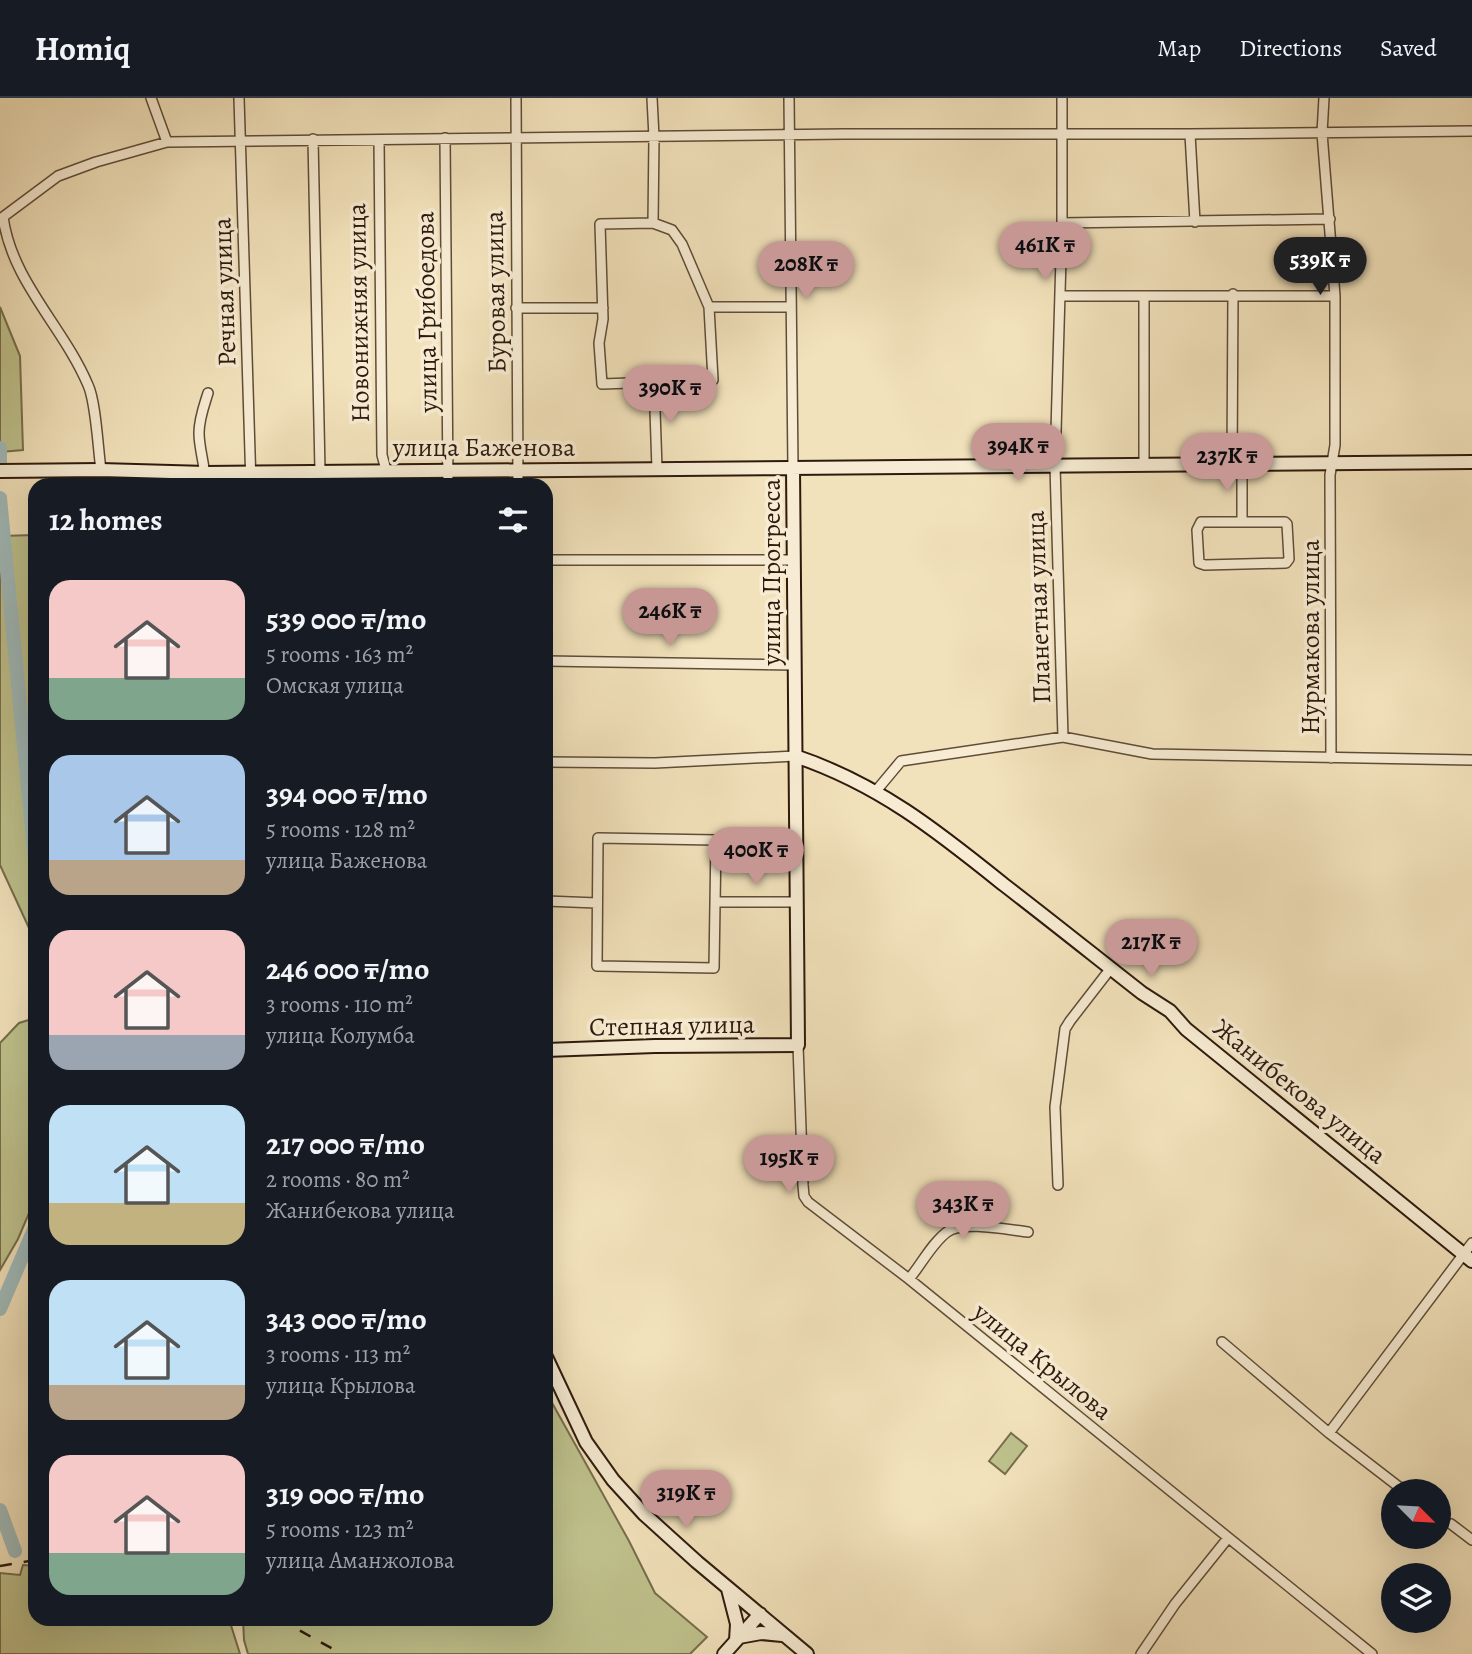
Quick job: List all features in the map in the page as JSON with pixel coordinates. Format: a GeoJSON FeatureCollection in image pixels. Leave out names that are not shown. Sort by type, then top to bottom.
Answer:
{"type":"FeatureCollection","features":[{"type":"Feature","properties":{"kind":"main road","name":"улица Баженова"},"geometry":{"type":"LineString","coordinates":[[211,478],[251,471],[1472,462]]}},
{"type":"Feature","properties":{"kind":"main road","name":"улица Прогресса"},"geometry":{"type":"LineString","coordinates":[[793,468],[798,1045]]}},
{"type":"Feature","properties":{"kind":"main road","name":"улица Баженова"},"geometry":{"type":"LineString","coordinates":[[0,471],[101,470],[193,478]]}},
{"type":"Feature","properties":{"kind":"main road","name":"Новонижняя улица"},"geometry":{"type":"LineString","coordinates":[[386,470],[387,478]]}},
{"type":"Feature","properties":{"kind":"main road","name":"Жанибекова улица"},"geometry":{"type":"LineString","coordinates":[[795,756],[828,767],[876,791],[921,819],[1142,993],[1170,1011],[1186,1029],[1467,1258]]}},
{"type":"Feature","properties":{"kind":"main road","name":"Степная улица"},"geometry":{"type":"LineString","coordinates":[[553,1050],[798,1045]]}},
{"type":"Feature","properties":{"kind":"main road"},"geometry":{"type":"LineString","coordinates":[[553,1372],[586,1442],[613,1480],[644,1514],[807,1654]]}},
{"type":"Feature","properties":{"kind":"main road"},"geometry":{"type":"LineString","coordinates":[[728,1588],[737,1624],[737,1639]]}},
{"type":"Feature","properties":{"kind":"main road"},"geometry":{"type":"LineString","coordinates":[[724,1654],[760,1614]]}},
{"type":"Feature","properties":{"kind":"main road"},"geometry":{"type":"LineString","coordinates":[[737,1639],[761,1633],[782,1634]]}},
{"type":"Feature","properties":{"kind":"street"},"geometry":{"type":"LineString","coordinates":[[151,98],[167,142]]}},
{"type":"Feature","properties":{"kind":"street","name":"Речная улица"},"geometry":{"type":"LineString","coordinates":[[239,98],[251,478]]}},
{"type":"Feature","properties":{"kind":"street","name":"Буровая улица"},"geometry":{"type":"LineString","coordinates":[[516,98],[519,478]]}},
{"type":"Feature","properties":{"kind":"street"},"geometry":{"type":"LineString","coordinates":[[652,98],[653,223]]}},
{"type":"Feature","properties":{"kind":"street","name":"улица Прогресса"},"geometry":{"type":"LineString","coordinates":[[789,98],[793,468]]}},
{"type":"Feature","properties":{"kind":"street","name":"Планетная улица"},"geometry":{"type":"LineString","coordinates":[[1062,98],[1062,223],[1055,466],[1063,737]]}},
{"type":"Feature","properties":{"kind":"street","name":"Нурмакова улица"},"geometry":{"type":"LineString","coordinates":[[1324,98],[1322,133],[1335,296],[1335,445],[1330,475],[1331,758]]}},
{"type":"Feature","properties":{"kind":"street"},"geometry":{"type":"LineString","coordinates":[[101,470],[89,387],[64,340],[35,299],[15,262],[6,238],[3,217],[58,176],[167,142],[1472,131]]}},
{"type":"Feature","properties":{"kind":"street"},"geometry":{"type":"LineString","coordinates":[[1190,134],[1195,222]]}},
{"type":"Feature","properties":{"kind":"street","name":"улица Грибоедова"},"geometry":{"type":"LineString","coordinates":[[445,138],[448,478]]}},
{"type":"Feature","properties":{"kind":"street"},"geometry":{"type":"LineString","coordinates":[[313,139],[320,471]]}},
{"type":"Feature","properties":{"kind":"street","name":"Новонижняя улица"},"geometry":{"type":"LineString","coordinates":[[379,140],[382,455],[386,470]]}},
{"type":"Feature","properties":{"kind":"street"},"geometry":{"type":"LineString","coordinates":[[1062,223],[1330,219]]}},
{"type":"Feature","properties":{"kind":"street"},"geometry":{"type":"LineString","coordinates":[[653,223],[672,230],[682,244],[709,307],[712,380],[602,384],[598,343],[603,308],[600,224],[653,223]]}},
{"type":"Feature","properties":{"kind":"street"},"geometry":{"type":"LineString","coordinates":[[1233,294],[1237,464],[1242,521]]}},
{"type":"Feature","properties":{"kind":"street"},"geometry":{"type":"LineString","coordinates":[[1060,296],[1335,296]]}},
{"type":"Feature","properties":{"kind":"street"},"geometry":{"type":"LineString","coordinates":[[1144,298],[1144,465]]}},
{"type":"Feature","properties":{"kind":"street"},"geometry":{"type":"LineString","coordinates":[[709,307],[791,307]]}},
{"type":"Feature","properties":{"kind":"street"},"geometry":{"type":"LineString","coordinates":[[516,309],[603,308]]}},
{"type":"Feature","properties":{"kind":"street"},"geometry":{"type":"LineString","coordinates":[[654,381],[657,469]]}},
{"type":"Feature","properties":{"kind":"street"},"geometry":{"type":"LineString","coordinates":[[205,478],[199,435],[208,393]]}},
{"type":"Feature","properties":{"kind":"street"},"geometry":{"type":"LineString","coordinates":[[303,471],[303,478]]}},
{"type":"Feature","properties":{"kind":"street"},"geometry":{"type":"LineString","coordinates":[[1242,521],[1286,523],[1288,562],[1217,565],[1199,563],[1199,524],[1242,521]]}},
{"type":"Feature","properties":{"kind":"street"},"geometry":{"type":"LineString","coordinates":[[553,560],[794,560]]}},
{"type":"Feature","properties":{"kind":"street"},"geometry":{"type":"LineString","coordinates":[[553,661],[794,665]]}},
{"type":"Feature","properties":{"kind":"street"},"geometry":{"type":"LineString","coordinates":[[876,791],[901,761],[1063,737],[1152,754],[1472,760]]}},
{"type":"Feature","properties":{"kind":"street"},"geometry":{"type":"LineString","coordinates":[[553,762],[655,763],[795,756]]}},
{"type":"Feature","properties":{"kind":"street"},"geometry":{"type":"LineString","coordinates":[[598,838],[716,840],[714,968],[597,966],[597,903],[598,838]]}},
{"type":"Feature","properties":{"kind":"street"},"geometry":{"type":"LineString","coordinates":[[553,901],[597,903]]}},
{"type":"Feature","properties":{"kind":"street"},"geometry":{"type":"LineString","coordinates":[[715,902],[797,902]]}},
{"type":"Feature","properties":{"kind":"street"},"geometry":{"type":"LineString","coordinates":[[1058,1185],[1055,1107],[1065,1029],[1111,968]]}},
{"type":"Feature","properties":{"kind":"street","name":"улица Крылова"},"geometry":{"type":"LineString","coordinates":[[798,1045],[804,1196],[814,1207],[909,1279],[1372,1654]]}},
{"type":"Feature","properties":{"kind":"street"},"geometry":{"type":"LineString","coordinates":[[909,1279],[943,1235],[953,1228],[964,1226],[1028,1232]]}},
{"type":"Feature","properties":{"kind":"street"},"geometry":{"type":"LineString","coordinates":[[1329,1433],[1467,1258],[1472,1243]]}},
{"type":"Feature","properties":{"kind":"street"},"geometry":{"type":"LineString","coordinates":[[1222,1342],[1329,1433],[1389,1479]]}},
{"type":"Feature","properties":{"kind":"street"},"geometry":{"type":"LineString","coordinates":[[1451,1524],[1472,1540]]}},
{"type":"Feature","properties":{"kind":"street"},"geometry":{"type":"LineString","coordinates":[[1140,1654],[1175,1604],[1228,1538]]}},
{"type":"Feature","properties":{"kind":"green space"},"geometry":{"type":"Polygon","coordinates":[[[0,307],[20,356],[23,450],[0,452],[0,307]]]}},
{"type":"Feature","properties":{"kind":"green space"},"geometry":{"type":"Polygon","coordinates":[[[28,535],[28,926],[0,865],[0,536],[28,535]]]}},
{"type":"Feature","properties":{"kind":"green space"},"geometry":{"type":"Polygon","coordinates":[[[28,1020],[28,1215],[0,1270],[0,1043],[19,1023],[28,1020]]]}},
{"type":"Feature","properties":{"kind":"green space"},"geometry":{"type":"Polygon","coordinates":[[[553,1405],[655,1593],[707,1637],[690,1654],[248,1654],[243,1626],[553,1626],[553,1405]]]}},
{"type":"Feature","properties":{"kind":"green space"},"geometry":{"type":"Polygon","coordinates":[[[1011,1433],[1027,1446],[1005,1474],[989,1461],[1011,1433]]]}},
{"type":"Feature","properties":{"kind":"green space"},"geometry":{"type":"Polygon","coordinates":[[[23,1565],[28,1565],[28,1626],[231,1626],[240,1654],[0,1654],[0,1573],[20,1575],[23,1565]]]}},
{"type":"Feature","properties":{"kind":"waterway"},"geometry":{"type":"LineString","coordinates":[[0,448],[0,464]]}},
{"type":"Feature","properties":{"kind":"waterway"},"geometry":{"type":"LineString","coordinates":[[0,498],[28,788]]}},
{"type":"Feature","properties":{"kind":"waterway"},"geometry":{"type":"LineString","coordinates":[[0,1309],[28,1243]]}},
{"type":"Feature","properties":{"kind":"waterway"},"geometry":{"type":"LineString","coordinates":[[0,1510],[15,1551]]}},
{"type":"Feature","properties":{"kind":"railway"},"geometry":{"type":"LineString","coordinates":[[0,1566],[28,1561]]}},
{"type":"Feature","properties":{"kind":"railway"},"geometry":{"type":"LineString","coordinates":[[292,1626],[342,1654]]}}]}
